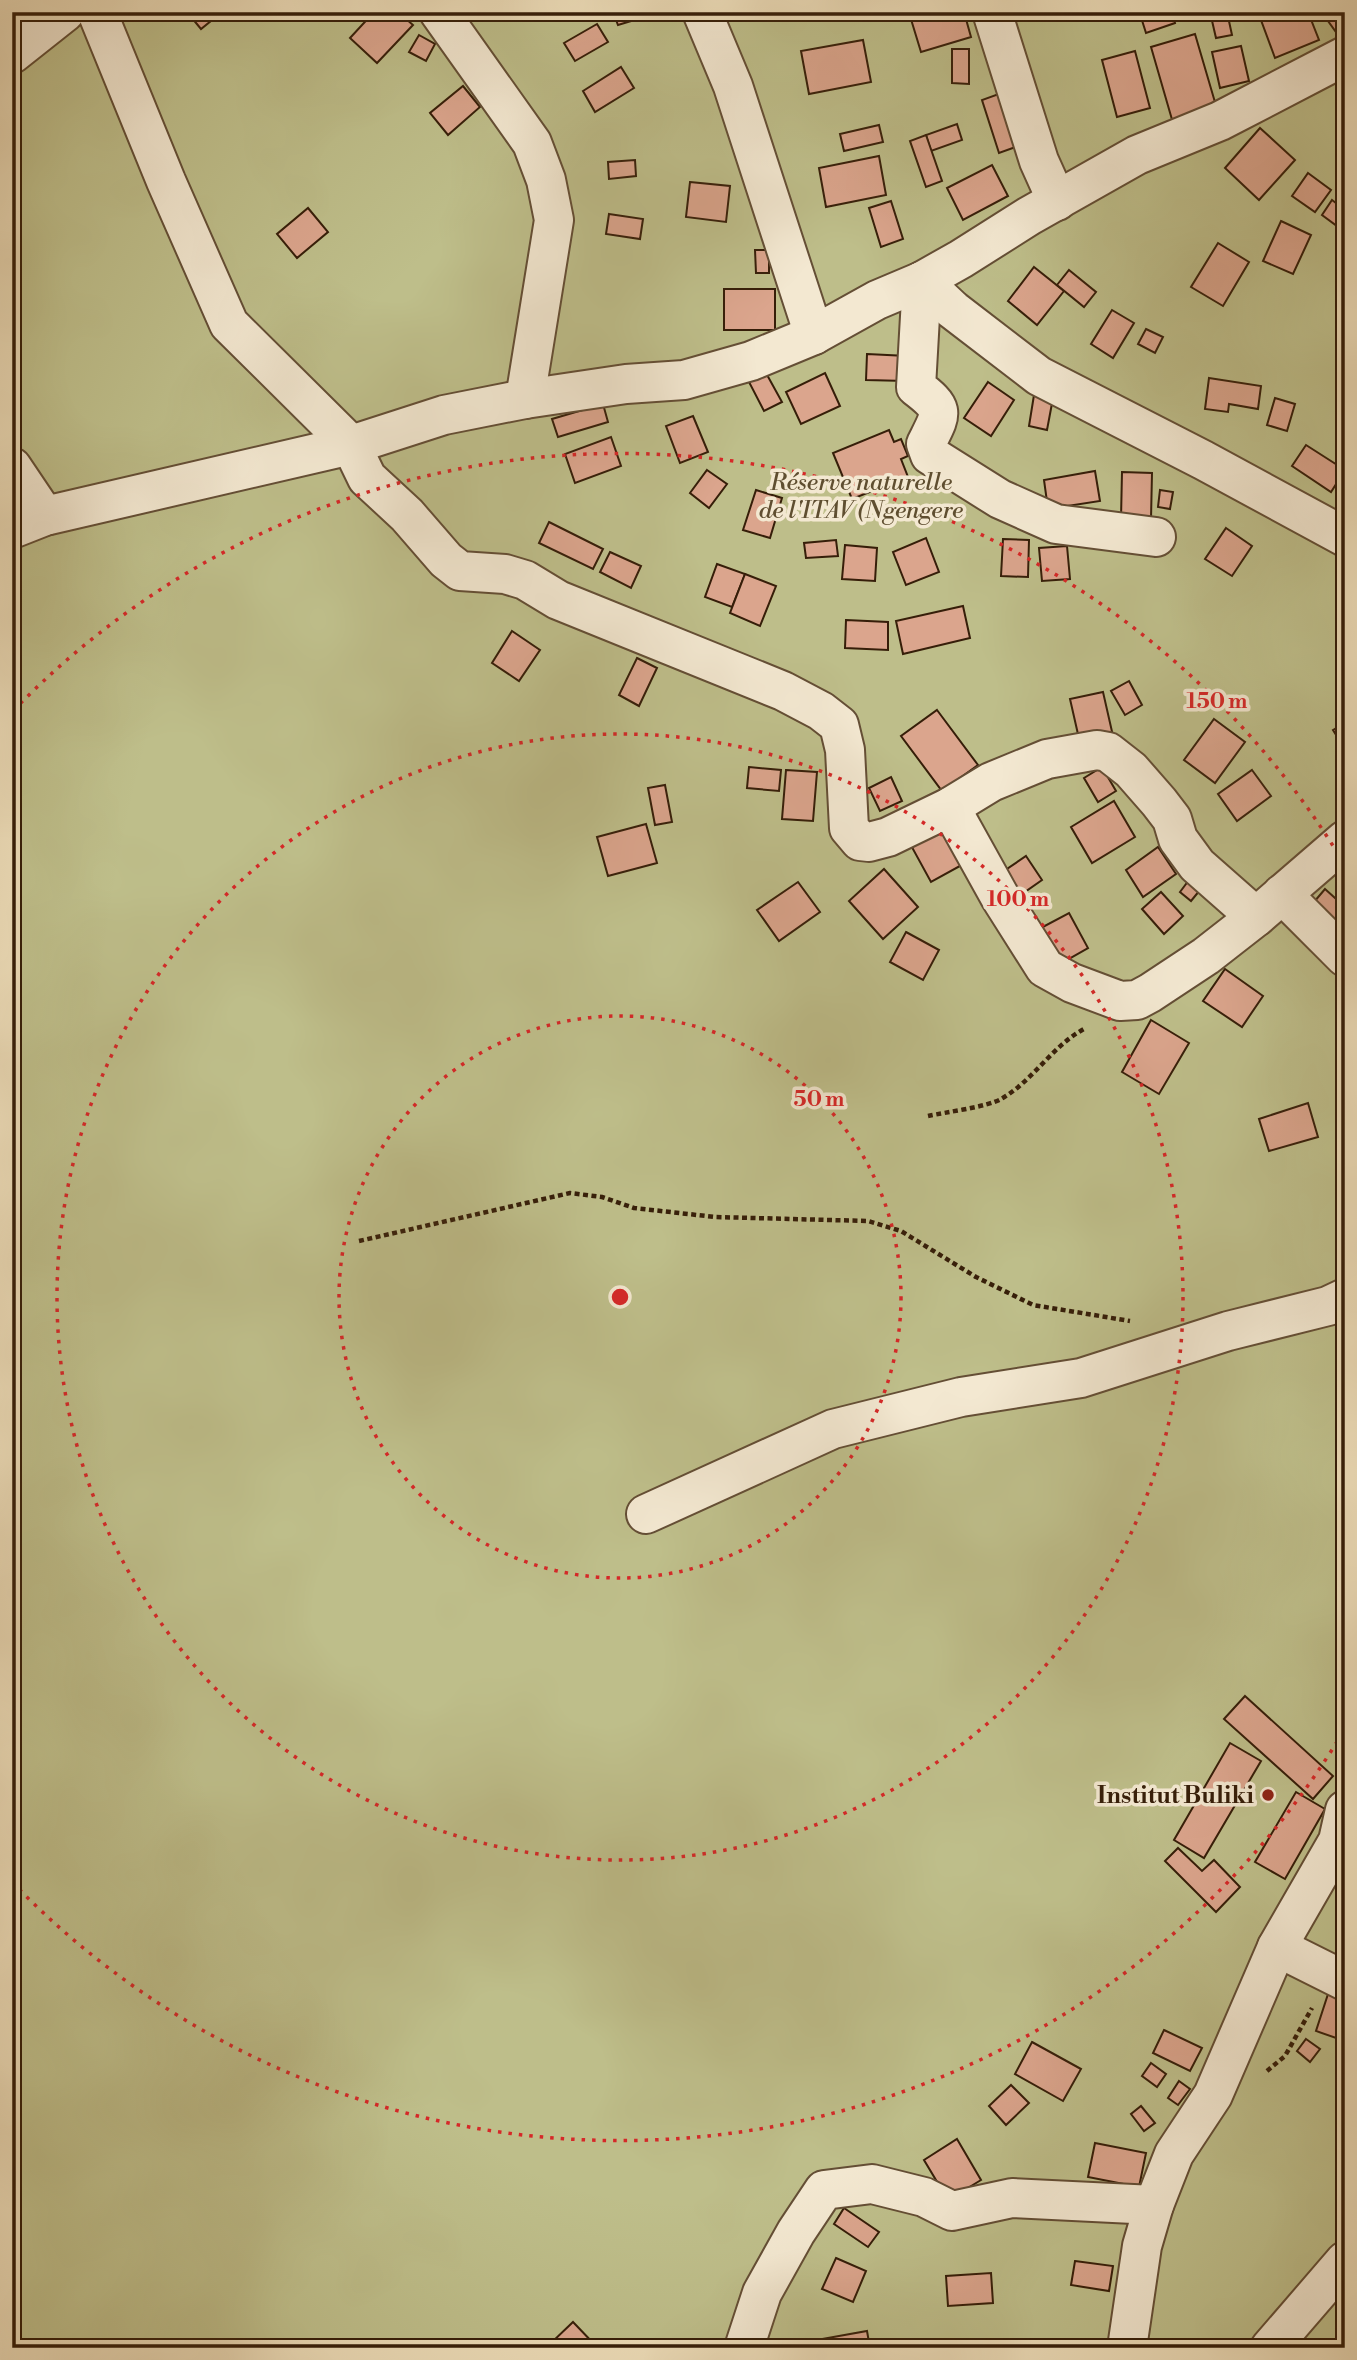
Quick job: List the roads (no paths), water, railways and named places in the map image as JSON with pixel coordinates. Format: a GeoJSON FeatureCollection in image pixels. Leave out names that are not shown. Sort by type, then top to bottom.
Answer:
{"type":"FeatureCollection","features":[{"type":"Feature","properties":{"kind":"street"},"geometry":{"type":"LineString","coordinates":[[97,12],[166,181],[229,324],[351,445],[367,478],[407,515],[446,560],[460,571],[505,574],[525,580],[558,600],[783,691],[830,718],[839,725],[845,750],[849,828],[860,841],[869,842],[888,837],[950,807],[991,782],[1047,759],[1097,750],[1108,752],[1131,770],[1159,802],[1172,820],[1178,839],[1197,865],[1269,905],[1345,957]]}},
{"type":"Feature","properties":{"kind":"street"},"geometry":{"type":"LineString","coordinates":[[439,12],[525,132],[546,180],[554,220],[525,399]]}},
{"type":"Feature","properties":{"kind":"street"},"geometry":{"type":"LineString","coordinates":[[702,12],[733,86],[814,335]]}},
{"type":"Feature","properties":{"kind":"street"},"geometry":{"type":"LineString","coordinates":[[992,12],[1039,161],[1057,201]]}},
{"type":"Feature","properties":{"kind":"street"},"geometry":{"type":"LineString","coordinates":[[12,467],[29,523],[351,445],[444,415],[525,399],[626,384],[684,380],[751,361],[814,335],[877,300],[922,281],[1137,155],[1220,121],[1345,56]]}},
{"type":"Feature","properties":{"kind":"street"},"geometry":{"type":"LineString","coordinates":[[922,281],[953,310],[1038,376],[1203,460],[1345,537]]}},
{"type":"Feature","properties":{"kind":"street"},"geometry":{"type":"LineString","coordinates":[[922,281],[916,387],[935,402],[940,410],[926,444],[929,455],[1000,499],[1056,524],[1156,537]]}},
{"type":"Feature","properties":{"kind":"street"},"geometry":{"type":"LineString","coordinates":[[950,807],[1000,897],[1045,968],[1072,983],[1120,1001],[1137,1000],[1206,956],[1345,840]]}},
{"type":"Feature","properties":{"kind":"street"},"geometry":{"type":"LineString","coordinates":[[646,1514],[833,1429],[961,1397],[1081,1378],[1228,1331],[1328,1306],[1345,1298]]}},
{"type":"Feature","properties":{"kind":"street"},"geometry":{"type":"LineString","coordinates":[[1127,2348],[1142,2246],[1154,2205],[1174,2154],[1213,2095],[1277,1947],[1338,1841],[1345,1810]]}},
{"type":"Feature","properties":{"kind":"street"},"geometry":{"type":"LineString","coordinates":[[1277,1947],[1345,1981]]}},
{"type":"Feature","properties":{"kind":"street"},"geometry":{"type":"LineString","coordinates":[[744,2348],[762,2293],[796,2232],[824,2190],[872,2184],[924,2197],[952,2211],[1012,2198],[1154,2205]]}},
{"type":"Feature","properties":{"kind":"street"},"geometry":{"type":"LineString","coordinates":[[1270,2348],[1345,2261]]}},
{"type":"Feature","properties":{"kind":"place","name":"Institut Buliki"},"geometry":{"type":"Point","coordinates":[1268,1795]}},
{"type":"Feature","properties":{"kind":"park label","name":"Réserve naturelle de l'ITAV (Ngengere"},"geometry":{"type":"Point","coordinates":[861,496]}}]}
